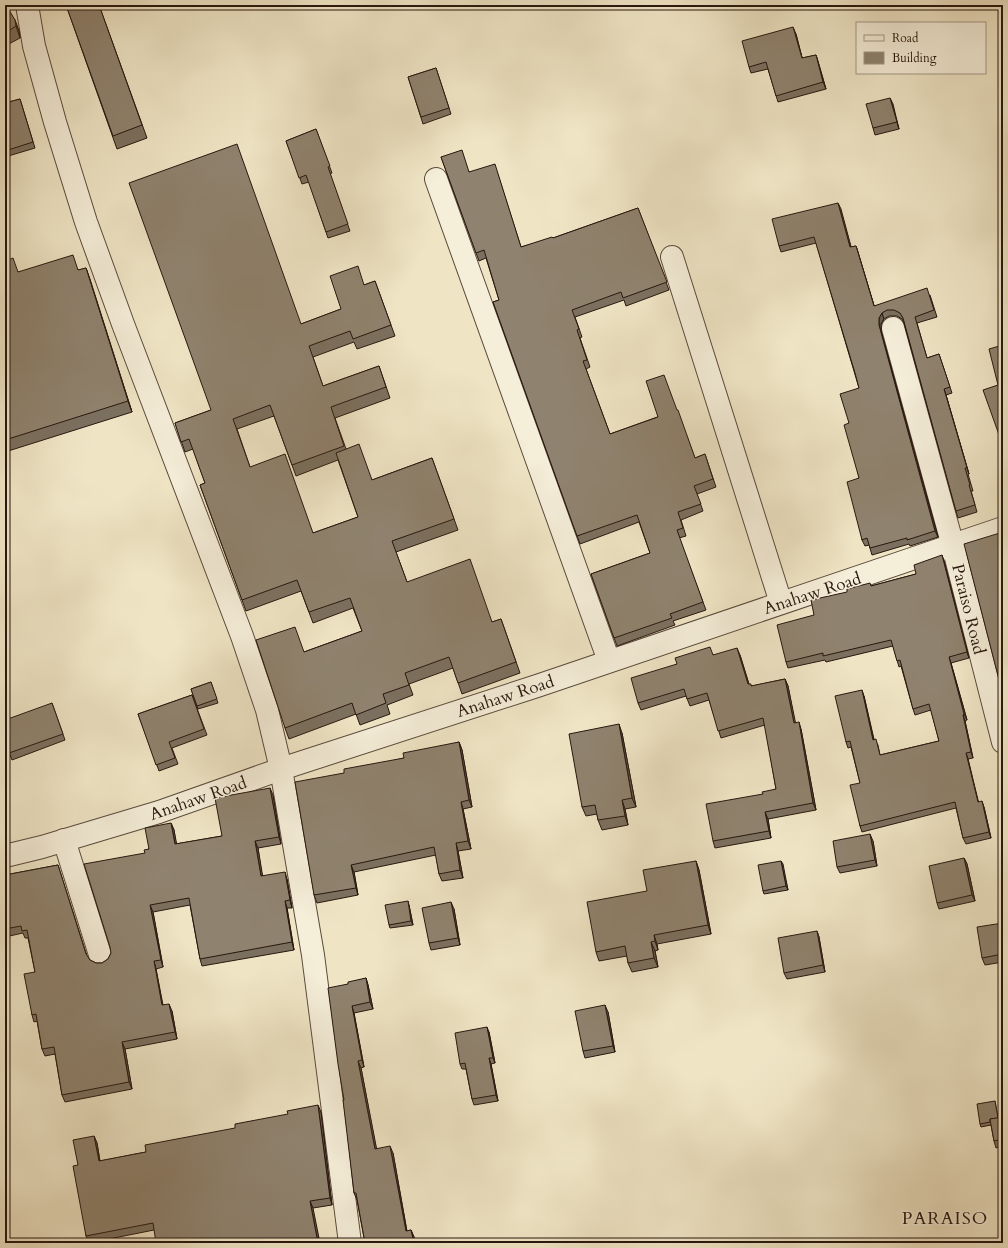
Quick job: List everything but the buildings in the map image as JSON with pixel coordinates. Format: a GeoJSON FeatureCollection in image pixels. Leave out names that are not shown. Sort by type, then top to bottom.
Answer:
{"type":"FeatureCollection","features":[{"type":"Feature","properties":{"kind":"street"},"geometry":{"type":"LineString","coordinates":[[27,5],[34,46],[55,122],[86,222],[123,324],[242,636],[267,710],[281,769],[313,955],[350,1243]]}},
{"type":"Feature","properties":{"kind":"street"},"geometry":{"type":"LineString","coordinates":[[436,179],[609,661]]}},
{"type":"Feature","properties":{"kind":"street"},"geometry":{"type":"LineString","coordinates":[[672,256],[781,603]]}},
{"type":"Feature","properties":{"kind":"street","name":"Paraiso Road"},"geometry":{"type":"LineString","coordinates":[[893,328],[953,546],[1003,742]]}},
{"type":"Feature","properties":{"kind":"street","name":"Anahaw Road"},"geometry":{"type":"LineString","coordinates":[[5,856],[159,812],[281,769],[460,711],[1003,528]]}},
{"type":"Feature","properties":{"kind":"street"},"geometry":{"type":"LineString","coordinates":[[64,840],[101,958]]}},
{"type":"Feature","properties":{"kind":"district","name":"PARAISO"},"geometry":{"type":"Point","coordinates":[945,1218]}}]}
